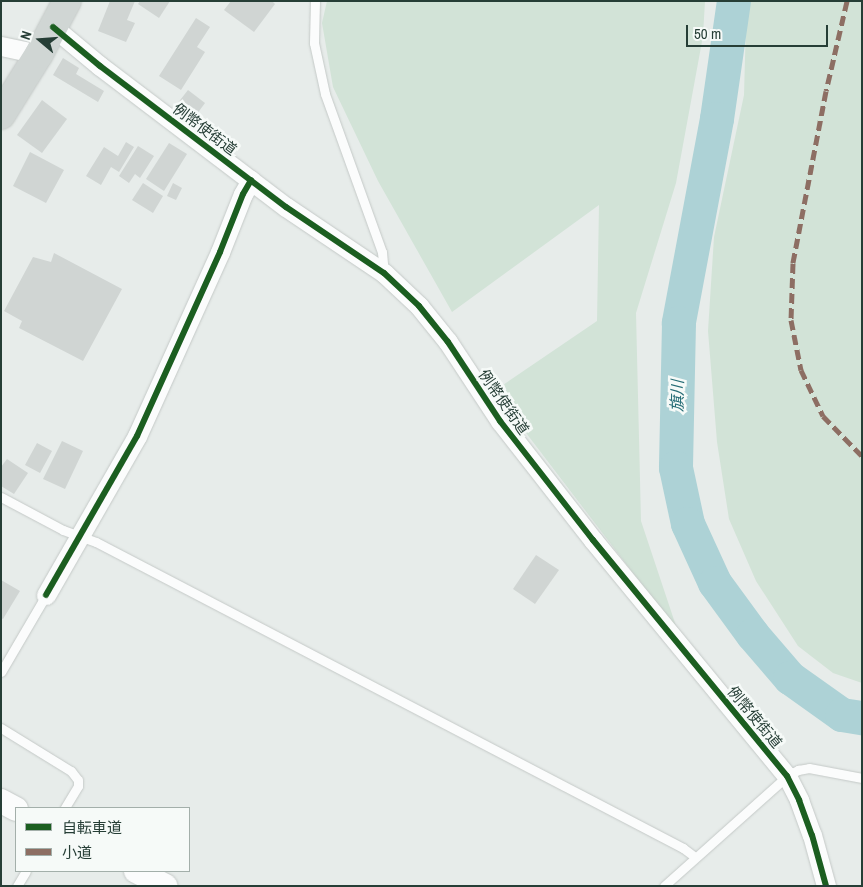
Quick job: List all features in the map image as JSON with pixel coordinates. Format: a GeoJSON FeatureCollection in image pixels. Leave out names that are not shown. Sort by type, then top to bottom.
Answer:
{"type":"FeatureCollection","features":[{"type":"Feature","properties":{"kind":"main road"},"geometry":{"type":"LineString","coordinates":[[1,115],[39,54],[67,1]]}},
{"type":"Feature","properties":{"kind":"street","name":"例幣使街道"},"geometry":{"type":"LineString","coordinates":[[53,27],[100,66],[286,207],[384,273],[419,306],[448,342],[500,421],[593,540],[787,776],[800,800],[826,886]]}},
{"type":"Feature","properties":{"kind":"street"},"geometry":{"type":"LineString","coordinates":[[1,46],[39,54]]}},
{"type":"Feature","properties":{"kind":"street"},"geometry":{"type":"LineString","coordinates":[[46,595],[82,536],[137,436],[220,252],[243,194],[252,180]]}},
{"type":"Feature","properties":{"kind":"street"},"geometry":{"type":"LineString","coordinates":[[1,801],[15,808]]}},
{"type":"Feature","properties":{"kind":"street"},"geometry":{"type":"LineString","coordinates":[[138,872],[165,886]]}},
{"type":"Feature","properties":{"kind":"lane"},"geometry":{"type":"LineString","coordinates":[[315,1],[314,44],[325,94],[382,252],[384,273]]}},
{"type":"Feature","properties":{"kind":"lane"},"geometry":{"type":"LineString","coordinates":[[1,498],[63,530],[82,536],[683,848],[694,857]]}},
{"type":"Feature","properties":{"kind":"lane"},"geometry":{"type":"LineString","coordinates":[[1,672],[46,595]]}},
{"type":"Feature","properties":{"kind":"lane"},"geometry":{"type":"LineString","coordinates":[[1,728],[70,771],[78,780],[78,786],[66,807]]}},
{"type":"Feature","properties":{"kind":"lane"},"geometry":{"type":"LineString","coordinates":[[664,886],[694,857],[787,776],[798,770],[809,768],[862,778]]}},
{"type":"Feature","properties":{"kind":"lane"},"geometry":{"type":"LineString","coordinates":[[17,886],[25,872]]}},
{"type":"Feature","properties":{"kind":"green space"},"geometry":{"type":"Polygon","coordinates":[[[327,1],[705,1],[703,36],[676,183],[636,313],[641,521],[678,632],[494,391],[597,321],[599,205],[452,312],[378,181],[333,87],[322,23],[327,1]]]}},
{"type":"Feature","properties":{"kind":"green space"},"geometry":{"type":"Polygon","coordinates":[[[750,1],[862,1],[862,683],[833,673],[798,646],[756,581],[729,519],[717,442],[708,331],[714,237],[744,95],[746,22],[750,1]]]}},
{"type":"Feature","properties":{"kind":"building"},"geometry":{"type":"Polygon","coordinates":[[[110,1],[135,1],[127,20],[135,23],[126,42],[98,31],[110,1]]]}},
{"type":"Feature","properties":{"kind":"building"},"geometry":{"type":"Polygon","coordinates":[[[140,1],[170,1],[159,18],[138,4],[140,1]]]}},
{"type":"Feature","properties":{"kind":"building"},"geometry":{"type":"Polygon","coordinates":[[[231,1],[272,1],[275,4],[254,32],[224,10],[231,1]]]}},
{"type":"Feature","properties":{"kind":"building"},"geometry":{"type":"Polygon","coordinates":[[[196,18],[210,27],[197,47],[205,52],[181,90],[159,76],[196,18]]]}},
{"type":"Feature","properties":{"kind":"building"},"geometry":{"type":"Polygon","coordinates":[[[63,58],[79,68],[76,74],[104,91],[98,102],[53,75],[63,58]]]}},
{"type":"Feature","properties":{"kind":"building"},"geometry":{"type":"Polygon","coordinates":[[[188,90],[205,103],[194,118],[177,104],[188,90]]]}},
{"type":"Feature","properties":{"kind":"building"},"geometry":{"type":"Polygon","coordinates":[[[42,100],[67,119],[42,153],[17,135],[42,100]]]}},
{"type":"Feature","properties":{"kind":"building"},"geometry":{"type":"Polygon","coordinates":[[[126,142],[134,147],[119,172],[111,167],[101,185],[86,176],[104,147],[118,156],[126,142]]]}},
{"type":"Feature","properties":{"kind":"building"},"geometry":{"type":"Polygon","coordinates":[[[169,143],[187,154],[164,191],[146,179],[169,143]]]}},
{"type":"Feature","properties":{"kind":"building"},"geometry":{"type":"Polygon","coordinates":[[[138,146],[154,156],[140,178],[135,174],[129,183],[119,176],[138,146]]]}},
{"type":"Feature","properties":{"kind":"building"},"geometry":{"type":"Polygon","coordinates":[[[30,152],[64,170],[46,203],[13,186],[30,152]]]}},
{"type":"Feature","properties":{"kind":"building"},"geometry":{"type":"Polygon","coordinates":[[[143,183],[163,196],[153,213],[132,200],[143,183]]]}},
{"type":"Feature","properties":{"kind":"building"},"geometry":{"type":"Polygon","coordinates":[[[173,183],[182,188],[176,200],[167,196],[173,183]]]}},
{"type":"Feature","properties":{"kind":"building"},"geometry":{"type":"Polygon","coordinates":[[[54,253],[122,289],[83,361],[19,328],[22,321],[4,311],[33,257],[51,262],[54,253]]]}},
{"type":"Feature","properties":{"kind":"building"},"geometry":{"type":"Polygon","coordinates":[[[62,441],[83,451],[65,489],[43,479],[62,441]]]}},
{"type":"Feature","properties":{"kind":"building"},"geometry":{"type":"Polygon","coordinates":[[[37,443],[52,451],[40,473],[25,465],[37,443]]]}},
{"type":"Feature","properties":{"kind":"building"},"geometry":{"type":"Polygon","coordinates":[[[7,459],[28,473],[14,494],[1,486],[1,467],[7,459]]]}},
{"type":"Feature","properties":{"kind":"building"},"geometry":{"type":"Polygon","coordinates":[[[536,555],[559,570],[535,604],[513,589],[536,555]]]}},
{"type":"Feature","properties":{"kind":"building"},"geometry":{"type":"Polygon","coordinates":[[[1,580],[20,591],[3,619],[1,618],[1,580]]]}},
{"type":"Feature","properties":{"kind":"waterway","name":"旗川"},"geometry":{"type":"LineString","coordinates":[[734,1],[717,119],[679,323],[676,468],[688,524],[715,583],[753,635],[790,678],[842,715],[862,718]]}},
{"type":"Feature","properties":{"kind":"marked path"},"geometry":{"type":"LineString","coordinates":[[847,1],[826,91],[793,263],[791,320],[801,370],[823,416],[862,456]]}},
{"type":"Feature","properties":{"kind":"cycle path"},"geometry":{"type":"LineString","coordinates":[[53,27],[100,66],[286,207],[384,273],[419,306],[448,342],[500,421],[593,540],[787,776],[799,800],[812,835],[826,886]]}},
{"type":"Feature","properties":{"kind":"cycle path"},"geometry":{"type":"LineString","coordinates":[[46,595],[137,436],[220,252],[243,194],[251,180]]}}]}
